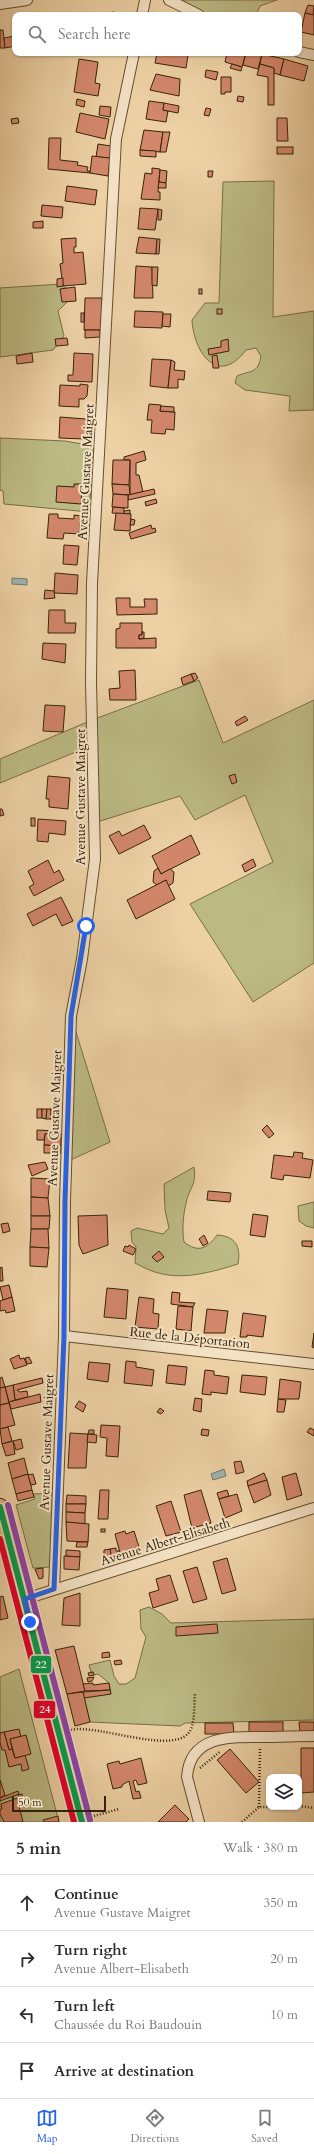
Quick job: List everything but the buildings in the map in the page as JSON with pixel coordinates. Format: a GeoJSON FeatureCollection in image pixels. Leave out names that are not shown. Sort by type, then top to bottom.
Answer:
{"type":"FeatureCollection","features":[{"type":"Feature","properties":{"kind":"main road"},"geometry":{"type":"LineString","coordinates":[[0,1508],[82,1821]]}},
{"type":"Feature","properties":{"kind":"street"},"geometry":{"type":"LineString","coordinates":[[0,4],[27,0]]}},
{"type":"Feature","properties":{"kind":"street"},"geometry":{"type":"LineString","coordinates":[[143,12],[145,0]]}},
{"type":"Feature","properties":{"kind":"street"},"geometry":{"type":"LineString","coordinates":[[169,0],[193,12]]}},
{"type":"Feature","properties":{"kind":"street"},"geometry":{"type":"LineString","coordinates":[[302,53],[314,55]]}},
{"type":"Feature","properties":{"kind":"street","name":"Avenue Gustave Maigret"},"geometry":{"type":"LineString","coordinates":[[54,1589],[64,1336],[65,1201],[71,1016],[82,952],[95,859],[91,674],[92,583],[116,139],[133,56]]}},
{"type":"Feature","properties":{"kind":"street","name":"Rue de la Déportation"},"geometry":{"type":"LineString","coordinates":[[64,1336],[314,1364]]}},
{"type":"Feature","properties":{"kind":"street","name":"Avenue Albert-Elisabeth"},"geometry":{"type":"LineString","coordinates":[[25,1599],[314,1508]]}},
{"type":"Feature","properties":{"kind":"street"},"geometry":{"type":"LineString","coordinates":[[199,1822],[187,1777],[190,1763],[199,1750],[208,1743],[221,1739],[238,1737],[314,1736]]}},
{"type":"Feature","properties":{"kind":"path"},"geometry":{"type":"LineString","coordinates":[[59,1734],[87,1728],[158,1740],[178,1740],[186,1737],[191,1730],[195,1693]]}},
{"type":"Feature","properties":{"kind":"path"},"geometry":{"type":"LineString","coordinates":[[197,1774],[198,1770],[238,1737]]}},
{"type":"Feature","properties":{"kind":"path"},"geometry":{"type":"LineString","coordinates":[[259,1808],[261,1737]]}},
{"type":"Feature","properties":{"kind":"path"},"geometry":{"type":"LineString","coordinates":[[302,1806],[314,1808]]}},
{"type":"Feature","properties":{"kind":"path"},"geometry":{"type":"LineString","coordinates":[[242,1822],[259,1808],[266,1807]]}},
{"type":"Feature","properties":{"kind":"path"},"geometry":{"type":"LineString","coordinates":[[82,1821],[119,1809]]}},
{"type":"Feature","properties":{"kind":"shaded area"},"geometry":{"type":"Polygon","coordinates":[[[169,0],[277,0],[260,6],[257,12],[193,12],[169,0]]]}},
{"type":"Feature","properties":{"kind":"shaded area"},"geometry":{"type":"Polygon","coordinates":[[[274,181],[273,317],[314,311],[314,410],[289,411],[290,396],[245,390],[235,383],[237,376],[256,369],[258,366],[261,356],[256,348],[246,350],[236,361],[226,366],[217,365],[209,361],[203,354],[197,344],[194,332],[192,320],[205,303],[219,303],[223,182],[274,181]]]}},
{"type":"Feature","properties":{"kind":"shaded area"},"geometry":{"type":"Polygon","coordinates":[[[61,284],[69,290],[72,297],[58,311],[64,336],[53,350],[0,357],[0,288],[61,284]]]}},
{"type":"Feature","properties":{"kind":"shaded area"},"geometry":{"type":"Polygon","coordinates":[[[0,438],[65,441],[94,446],[89,512],[4,504],[3,491],[0,490],[0,438]]]}},
{"type":"Feature","properties":{"kind":"shaded area"},"geometry":{"type":"Polygon","coordinates":[[[12,578],[27,579],[27,585],[12,584],[12,578]]]}},
{"type":"Feature","properties":{"kind":"shaded area"},"geometry":{"type":"Polygon","coordinates":[[[199,680],[223,743],[314,700],[314,963],[253,1002],[190,904],[273,862],[245,795],[195,820],[180,796],[94,823],[93,745],[0,783],[0,759],[92,720],[199,680]]]}},
{"type":"Feature","properties":{"kind":"shaded area"},"geometry":{"type":"Polygon","coordinates":[[[71,1016],[110,1142],[66,1162],[71,1016]]]}},
{"type":"Feature","properties":{"kind":"shaded area"},"geometry":{"type":"Polygon","coordinates":[[[194,1167],[194,1183],[187,1198],[184,1213],[184,1242],[194,1248],[202,1248],[210,1244],[217,1235],[229,1238],[233,1240],[238,1248],[238,1264],[218,1270],[186,1276],[176,1276],[155,1272],[135,1263],[136,1247],[132,1242],[131,1231],[137,1228],[163,1234],[169,1228],[165,1210],[164,1184],[194,1167]]]}},
{"type":"Feature","properties":{"kind":"shaded area"},"geometry":{"type":"Polygon","coordinates":[[[314,1202],[314,1228],[306,1226],[299,1221],[298,1206],[314,1202]]]}},
{"type":"Feature","properties":{"kind":"shaded area"},"geometry":{"type":"Polygon","coordinates":[[[224,1469],[226,1476],[213,1480],[211,1474],[224,1469]]]}},
{"type":"Feature","properties":{"kind":"shaded area"},"geometry":{"type":"Polygon","coordinates":[[[56,1493],[52,1567],[33,1568],[16,1505],[35,1499],[33,1494],[56,1493]]]}},
{"type":"Feature","properties":{"kind":"shaded area"},"geometry":{"type":"Polygon","coordinates":[[[149,1607],[162,1614],[171,1623],[314,1619],[314,1720],[185,1723],[180,1726],[90,1722],[84,1698],[111,1693],[109,1683],[98,1674],[94,1675],[93,1672],[91,1672],[89,1665],[110,1660],[114,1676],[119,1684],[126,1684],[135,1678],[146,1637],[141,1629],[140,1610],[149,1607]]]}},
{"type":"Feature","properties":{"kind":"shaded area"},"geometry":{"type":"Polygon","coordinates":[[[19,1669],[59,1822],[0,1822],[0,1677],[19,1669]]]}},
{"type":"Feature","properties":{"kind":"transit line"},"geometry":{"type":"LineString","coordinates":[[8,1505],[90,1820]]}},
{"type":"Feature","properties":{"kind":"transit line","name":"22"},"geometry":{"type":"LineString","coordinates":[[0,1507],[82,1822]]}},
{"type":"Feature","properties":{"kind":"transit line","name":"24"},"geometry":{"type":"LineString","coordinates":[[0,1539],[74,1822]]}},
{"type":"Feature","properties":{"kind":"route"},"geometry":{"type":"LineString","coordinates":[[30,1622],[25,1599],[54,1589],[64,1336],[67,1102],[71,1016],[82,958],[86,926]]}}]}
